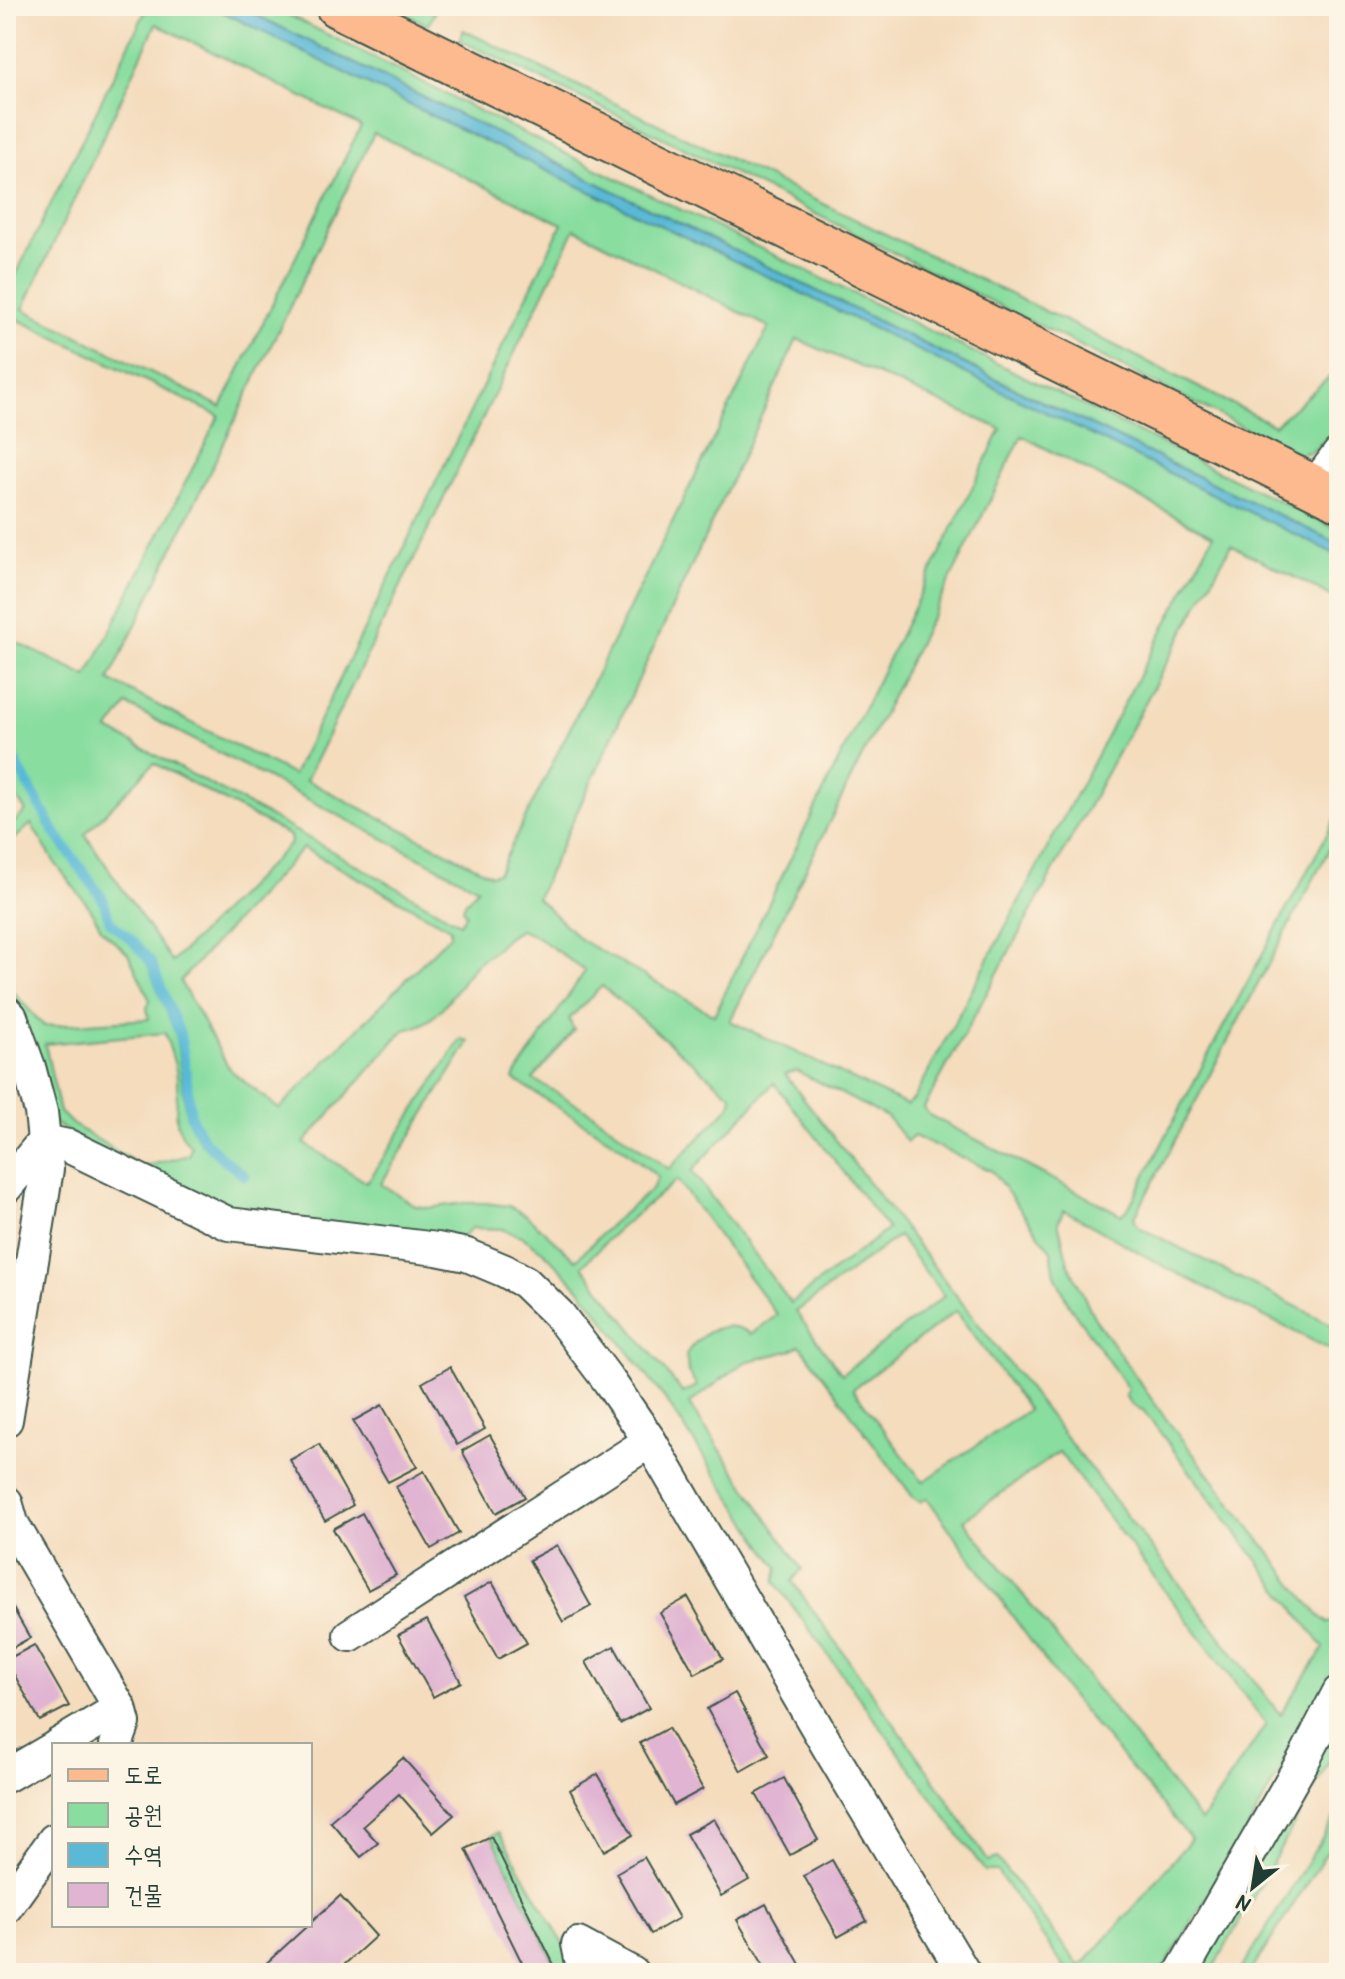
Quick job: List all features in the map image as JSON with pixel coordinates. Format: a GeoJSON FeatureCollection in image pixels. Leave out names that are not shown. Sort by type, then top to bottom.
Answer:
{"type":"FeatureCollection","features":[{"type":"Feature","properties":{"kind":"main road"},"geometry":{"type":"LineString","coordinates":[[337,6],[1326,493]]}},
{"type":"Feature","properties":{"kind":"street"},"geometry":{"type":"LineString","coordinates":[[1326,493],[1339,454]]}},
{"type":"Feature","properties":{"kind":"street"},"geometry":{"type":"LineString","coordinates":[[6,1012],[11,1017],[29,1067],[41,1112],[47,1169],[6,1420]]}},
{"type":"Feature","properties":{"kind":"street"},"geometry":{"type":"LineString","coordinates":[[6,1187],[44,1141]]}},
{"type":"Feature","properties":{"kind":"street"},"geometry":{"type":"LineString","coordinates":[[44,1141],[68,1146],[229,1224],[437,1249],[467,1255],[525,1282],[559,1315],[650,1441],[964,1973]]}},
{"type":"Feature","properties":{"kind":"street"},"geometry":{"type":"LineString","coordinates":[[350,1635],[650,1441]]}},
{"type":"Feature","properties":{"kind":"street"},"geometry":{"type":"LineString","coordinates":[[8,1517],[120,1708],[124,1723],[117,1743]]}},
{"type":"Feature","properties":{"kind":"street"},"geometry":{"type":"LineString","coordinates":[[1181,1973],[1339,1692]]}},
{"type":"Feature","properties":{"kind":"street"},"geometry":{"type":"LineString","coordinates":[[61,1743],[120,1708]]}},
{"type":"Feature","properties":{"kind":"street"},"geometry":{"type":"LineString","coordinates":[[6,1776],[52,1748]]}},
{"type":"Feature","properties":{"kind":"street"},"geometry":{"type":"LineString","coordinates":[[6,1907],[52,1843]]}},
{"type":"Feature","properties":{"kind":"street"},"geometry":{"type":"LineString","coordinates":[[584,1973],[578,1944],[632,1973]]}},
{"type":"Feature","properties":{"kind":"green space"},"geometry":{"type":"Polygon","coordinates":[[[134,6],[211,6],[1339,556],[1339,600],[1231,545],[924,1108],[929,1115],[1122,1215],[1128,1209],[1339,812],[1339,831],[1134,1218],[1139,1227],[1339,1328],[1339,1354],[1167,1268],[1064,1210],[1058,1222],[1068,1263],[1094,1317],[1160,1411],[1318,1615],[1328,1623],[1339,1620],[1339,1665],[1236,1850],[1161,1973],[1068,1973],[997,1871],[985,1871],[775,1582],[778,1568],[668,1403],[580,1289],[545,1253],[521,1236],[501,1229],[471,1228],[457,1244],[232,1217],[162,1186],[55,1124],[6,1002],[6,984],[44,1026],[149,1019],[147,1008],[150,1000],[128,954],[102,930],[31,824],[6,847],[6,830],[26,811],[6,784],[6,750],[35,805],[101,901],[108,923],[147,963],[176,1035],[187,1118],[200,1142],[219,1160],[246,1178],[249,1175],[222,1156],[206,1138],[194,1116],[182,1034],[153,960],[134,938],[112,921],[105,899],[57,832],[6,740],[6,637],[87,677],[219,416],[17,319],[6,341],[6,295],[145,12],[134,6]],[[156,24],[23,309],[221,407],[361,126],[156,24]],[[374,133],[109,680],[293,775],[562,224],[374,133]],[[575,229],[306,780],[491,875],[498,873],[769,327],[575,229]],[[797,339],[537,898],[581,940],[714,1015],[1001,429],[797,339]],[[1022,436],[730,1021],[907,1105],[914,1099],[1213,536],[1022,436]],[[127,705],[109,730],[278,821],[460,923],[466,914],[463,909],[465,903],[478,888],[127,705]],[[154,763],[85,834],[172,962],[291,843],[290,836],[154,763]],[[303,848],[180,981],[230,1070],[279,1109],[450,935],[450,928],[303,848]],[[520,930],[476,964],[446,1004],[428,1021],[404,1030],[304,1143],[366,1182],[461,1039],[469,1042],[381,1184],[416,1206],[428,1208],[485,1203],[509,1206],[526,1215],[576,1260],[611,1224],[652,1189],[658,1177],[620,1146],[513,1079],[585,971],[536,936],[520,930]],[[602,986],[569,1019],[574,1030],[533,1079],[593,1114],[669,1169],[730,1106],[732,1096],[602,986]],[[165,1033],[45,1044],[60,1112],[72,1124],[143,1167],[189,1155],[191,1147],[177,1122],[176,1072],[165,1033]],[[797,1071],[785,1074],[1280,1714],[1324,1648],[1143,1410],[1129,1401],[1125,1395],[1128,1389],[1069,1305],[1055,1275],[1051,1251],[992,1171],[914,1136],[907,1142],[887,1117],[797,1071]],[[774,1083],[692,1171],[791,1303],[888,1229],[774,1083]],[[677,1180],[615,1232],[582,1266],[683,1393],[697,1386],[688,1371],[686,1354],[699,1339],[724,1327],[742,1329],[751,1334],[777,1315],[677,1180]],[[898,1236],[796,1312],[842,1374],[944,1296],[898,1236]],[[956,1311],[853,1389],[923,1482],[1028,1410],[956,1311]],[[800,1345],[789,1351],[745,1362],[689,1404],[802,1569],[792,1581],[938,1785],[988,1861],[997,1858],[1079,1966],[1137,1904],[1191,1839],[1069,1694],[927,1498],[920,1502],[913,1497],[800,1345]],[[1059,1452],[964,1520],[1201,1821],[1266,1724],[1059,1452]]]}},
{"type":"Feature","properties":{"kind":"green space"},"geometry":{"type":"Polygon","coordinates":[[[238,6],[271,6],[511,127],[1339,530],[1339,544],[1026,394],[238,6]]]}},
{"type":"Feature","properties":{"kind":"green space"},"geometry":{"type":"Polygon","coordinates":[[[390,6],[421,6],[435,13],[428,25],[390,6]]]}},
{"type":"Feature","properties":{"kind":"green space"},"geometry":{"type":"Polygon","coordinates":[[[463,30],[1274,425],[1339,369],[1339,427],[1312,452],[1297,454],[619,116],[459,40],[463,30]]]}},
{"type":"Feature","properties":{"kind":"green space"},"geometry":{"type":"Polygon","coordinates":[[[1339,1722],[1339,1744],[1211,1973],[1192,1973],[1339,1722]]]}},
{"type":"Feature","properties":{"kind":"green space"},"geometry":{"type":"Polygon","coordinates":[[[1339,1811],[1339,1833],[1250,1973],[1239,1973],[1339,1811]]]}},
{"type":"Feature","properties":{"kind":"green space"},"geometry":{"type":"Polygon","coordinates":[[[499,1832],[567,1950],[574,1973],[559,1973],[492,1836],[499,1832]]]}},
{"type":"Feature","properties":{"kind":"water"},"geometry":{"type":"Polygon","coordinates":[[[211,6],[238,6],[1026,394],[1339,544],[1339,556],[420,110],[211,6]]]}},
{"type":"Feature","properties":{"kind":"building"},"geometry":{"type":"Polygon","coordinates":[[[450,1367],[485,1429],[457,1445],[422,1383],[450,1367]]]}},
{"type":"Feature","properties":{"kind":"building"},"geometry":{"type":"Polygon","coordinates":[[[382,1405],[417,1467],[388,1482],[353,1421],[382,1405]]]}},
{"type":"Feature","properties":{"kind":"building"},"geometry":{"type":"Polygon","coordinates":[[[490,1435],[525,1497],[496,1513],[462,1451],[490,1435]]]}},
{"type":"Feature","properties":{"kind":"building"},"geometry":{"type":"Polygon","coordinates":[[[319,1444],[353,1505],[325,1521],[290,1460],[319,1444]]]}},
{"type":"Feature","properties":{"kind":"building"},"geometry":{"type":"Polygon","coordinates":[[[424,1471],[459,1533],[431,1549],[396,1487],[424,1471]]]}},
{"type":"Feature","properties":{"kind":"building"},"geometry":{"type":"Polygon","coordinates":[[[362,1513],[396,1575],[368,1590],[333,1529],[362,1513]]]}},
{"type":"Feature","properties":{"kind":"building"},"geometry":{"type":"Polygon","coordinates":[[[557,1545],[591,1606],[563,1622],[529,1560],[557,1545]]]}},
{"type":"Feature","properties":{"kind":"building"},"geometry":{"type":"Polygon","coordinates":[[[492,1582],[527,1643],[498,1659],[464,1598],[492,1582]]]}},
{"type":"Feature","properties":{"kind":"building"},"geometry":{"type":"Polygon","coordinates":[[[6,1596],[30,1638],[6,1651],[6,1596]]]}},
{"type":"Feature","properties":{"kind":"building"},"geometry":{"type":"Polygon","coordinates":[[[688,1597],[723,1659],[695,1674],[660,1613],[688,1597]]]}},
{"type":"Feature","properties":{"kind":"building"},"geometry":{"type":"Polygon","coordinates":[[[427,1620],[461,1682],[433,1697],[398,1635],[427,1620]]]}},
{"type":"Feature","properties":{"kind":"building"},"geometry":{"type":"Polygon","coordinates":[[[34,1645],[69,1706],[40,1721],[6,1660],[34,1645]]]}},
{"type":"Feature","properties":{"kind":"building"},"geometry":{"type":"Polygon","coordinates":[[[614,1646],[649,1708],[620,1724],[586,1662],[614,1646]]]}},
{"type":"Feature","properties":{"kind":"building"},"geometry":{"type":"Polygon","coordinates":[[[735,1693],[769,1755],[741,1771],[707,1709],[735,1693]]]}},
{"type":"Feature","properties":{"kind":"building"},"geometry":{"type":"Polygon","coordinates":[[[668,1728],[703,1789],[674,1805],[640,1743],[668,1728]]]}},
{"type":"Feature","properties":{"kind":"building"},"geometry":{"type":"Polygon","coordinates":[[[403,1758],[454,1815],[433,1833],[399,1794],[363,1826],[378,1843],[361,1857],[330,1821],[403,1758]]]}},
{"type":"Feature","properties":{"kind":"building"},"geometry":{"type":"Polygon","coordinates":[[[598,1774],[633,1835],[604,1851],[570,1790],[598,1774]]]}},
{"type":"Feature","properties":{"kind":"building"},"geometry":{"type":"Polygon","coordinates":[[[784,1778],[818,1840],[790,1855],[756,1794],[784,1778]]]}},
{"type":"Feature","properties":{"kind":"building"},"geometry":{"type":"Polygon","coordinates":[[[714,1819],[749,1880],[721,1896],[686,1834],[714,1819]]]}},
{"type":"Feature","properties":{"kind":"building"},"geometry":{"type":"Polygon","coordinates":[[[491,1837],[558,1973],[527,1973],[466,1849],[491,1837]]]}},
{"type":"Feature","properties":{"kind":"building"},"geometry":{"type":"Polygon","coordinates":[[[644,1857],[679,1918],[651,1934],[616,1873],[644,1857]]]}},
{"type":"Feature","properties":{"kind":"building"},"geometry":{"type":"Polygon","coordinates":[[[832,1860],[867,1921],[838,1937],[804,1876],[832,1860]]]}},
{"type":"Feature","properties":{"kind":"building"},"geometry":{"type":"Polygon","coordinates":[[[340,1896],[376,1936],[335,1973],[266,1973],[261,1968],[306,1927],[312,1927],[312,1922],[340,1896]]]}},
{"type":"Feature","properties":{"kind":"building"},"geometry":{"type":"Polygon","coordinates":[[[766,1904],[801,1966],[787,1973],[768,1973],[737,1920],[766,1904]]]}},
{"type":"Feature","properties":{"kind":"waterway"},"geometry":{"type":"LineString","coordinates":[[6,745],[55,833],[103,899],[110,922],[132,940],[151,962],[180,1034],[191,1117],[204,1140],[245,1176]]}}]}
